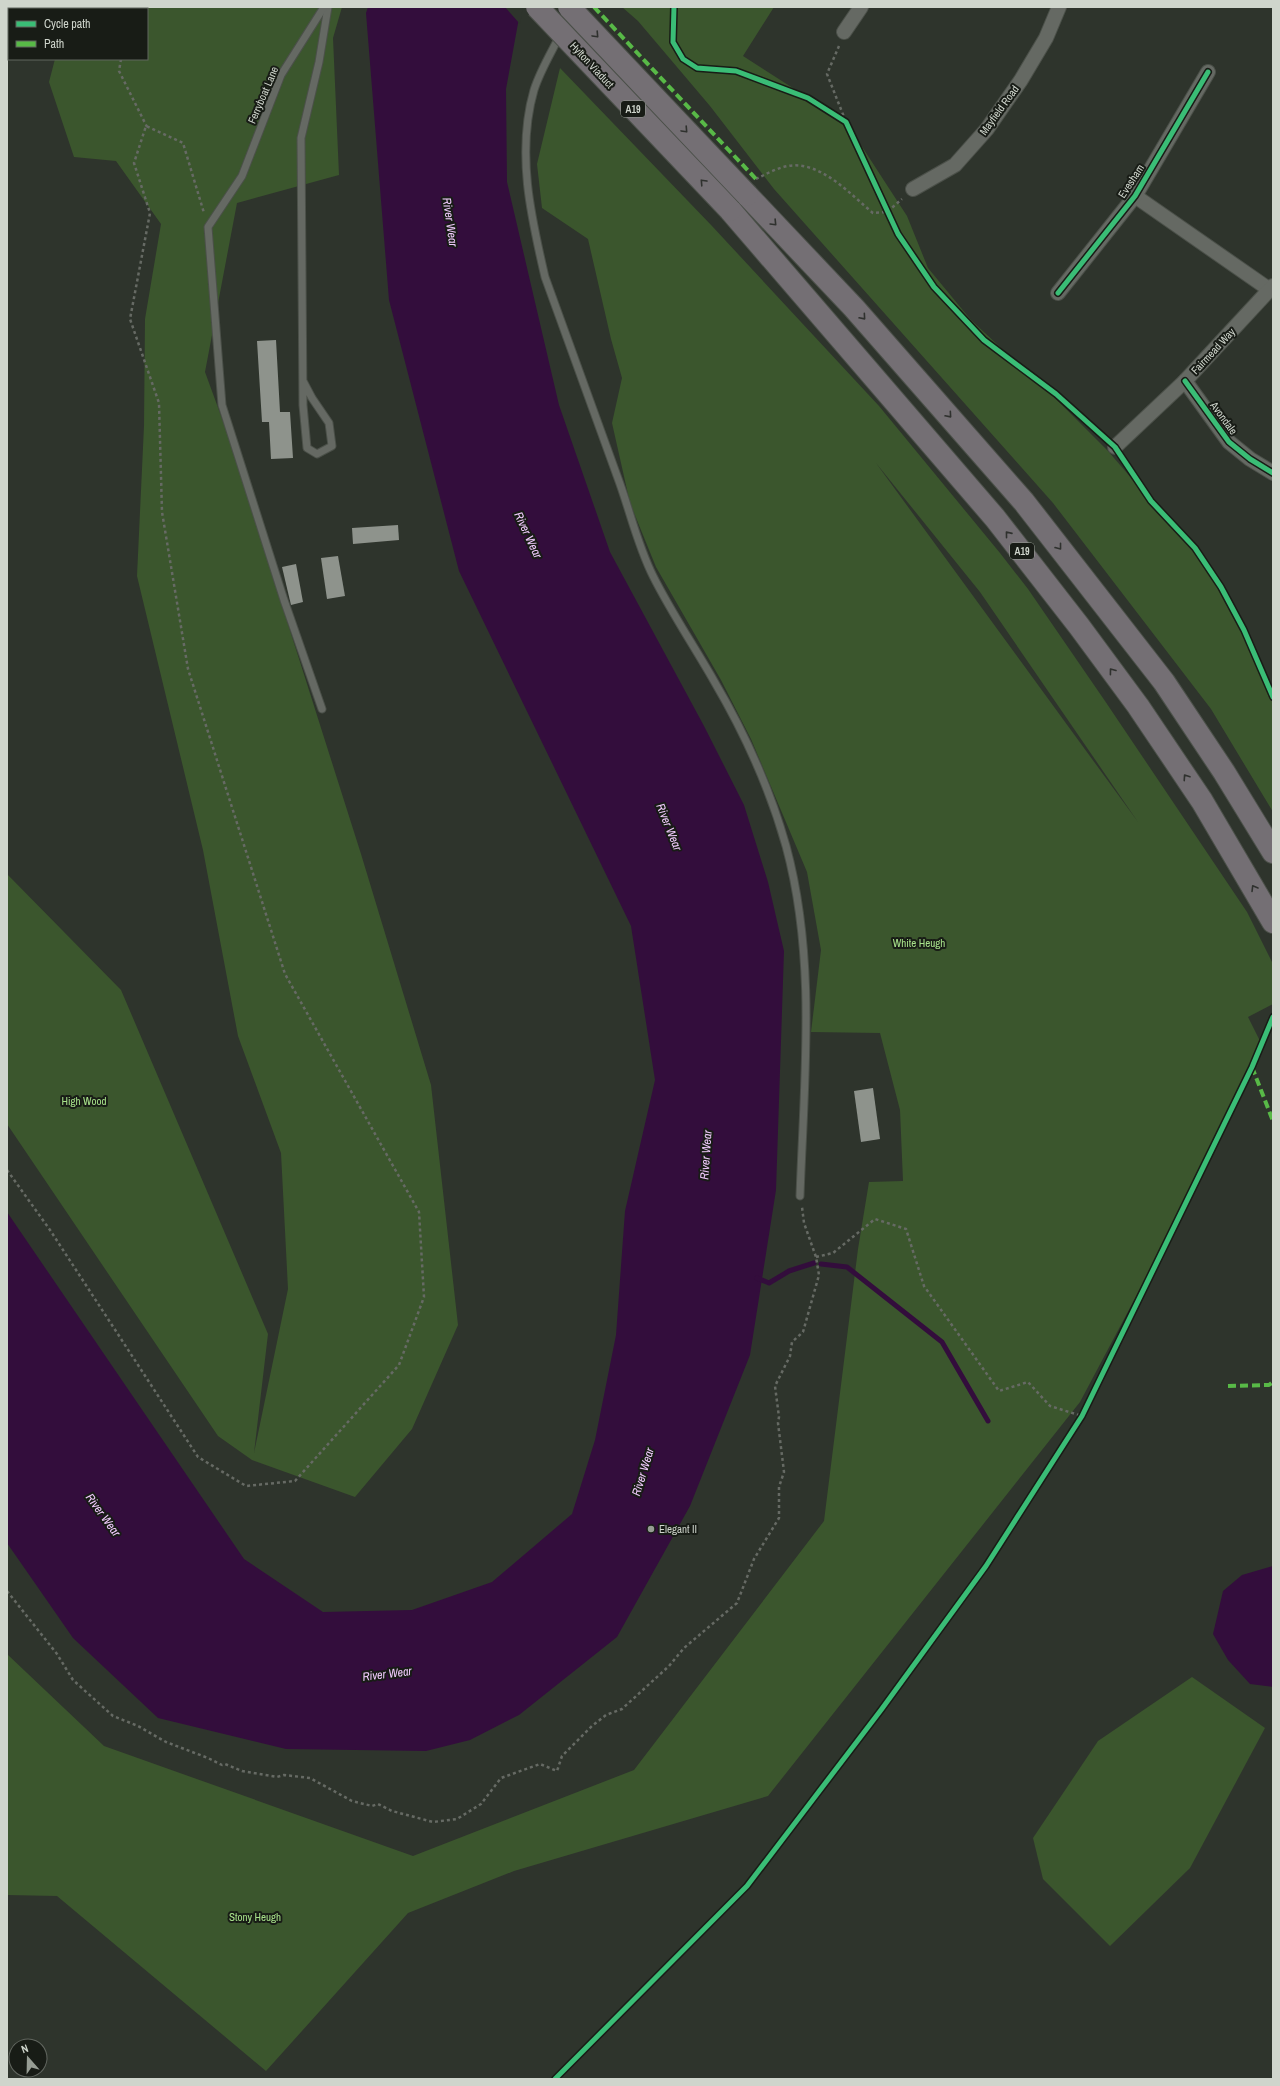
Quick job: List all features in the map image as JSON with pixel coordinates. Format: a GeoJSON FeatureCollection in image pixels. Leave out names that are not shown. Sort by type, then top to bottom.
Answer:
{"type":"FeatureCollection","features":[{"type":"Feature","properties":{"kind":"highway","name":"Hylton Viaduct"},"geometry":{"type":"LineString","coordinates":[[537,7],[730,210],[996,518],[1074,619],[1138,706],[1202,801],[1273,922]]}},
{"type":"Feature","properties":{"kind":"highway","name":"A19"},"geometry":{"type":"LineString","coordinates":[[567,18],[751,187],[854,308],[1024,502],[1164,682],[1224,772],[1273,852]]}},
{"type":"Feature","properties":{"kind":"street"},"geometry":{"type":"LineString","coordinates":[[844,32],[861,7]]}},
{"type":"Feature","properties":{"kind":"street","name":"Mayfield Road"},"geometry":{"type":"LineString","coordinates":[[913,189],[955,165],[988,129],[1021,80],[1046,38],[1059,7]]}},
{"type":"Feature","properties":{"kind":"street","name":"Evesham"},"geometry":{"type":"LineString","coordinates":[[1058,293],[1134,196],[1208,72]]}},
{"type":"Feature","properties":{"kind":"street","name":"Evesham"},"geometry":{"type":"LineString","coordinates":[[1134,196],[1272,288]]}},
{"type":"Feature","properties":{"kind":"street","name":"Fairmead Way"},"geometry":{"type":"LineString","coordinates":[[1115,447],[1185,381],[1272,288]]}},
{"type":"Feature","properties":{"kind":"street","name":"Avondale"},"geometry":{"type":"LineString","coordinates":[[1185,381],[1229,442],[1250,459],[1273,473]]}},
{"type":"Feature","properties":{"kind":"lane","name":"Ferryboat Lane"},"geometry":{"type":"LineString","coordinates":[[208,227],[242,176],[281,75],[324,7]]}},
{"type":"Feature","properties":{"kind":"lane"},"geometry":{"type":"LineString","coordinates":[[303,382],[329,423],[332,446],[317,454],[307,448],[303,382],[301,138],[319,62],[328,7]]}},
{"type":"Feature","properties":{"kind":"lane"},"geometry":{"type":"LineString","coordinates":[[574,7],[567,18],[534,90],[527,131],[527,182],[536,238],[545,277],[622,490],[638,542],[652,575],[733,716],[771,803],[786,848],[800,922],[805,970],[806,1016],[800,1196]]}},
{"type":"Feature","properties":{"kind":"lane"},"geometry":{"type":"LineString","coordinates":[[208,227],[222,406],[284,600],[322,709]]}},
{"type":"Feature","properties":{"kind":"path"},"geometry":{"type":"LineString","coordinates":[[844,32],[826,74],[846,122]]}},
{"type":"Feature","properties":{"kind":"path"},"geometry":{"type":"LineString","coordinates":[[121,60],[119,71],[147,127],[183,143],[208,227]]}},
{"type":"Feature","properties":{"kind":"path"},"geometry":{"type":"LineString","coordinates":[[7,1170],[50,1230],[198,1457],[246,1486],[295,1481],[399,1365],[424,1297],[419,1212],[285,974],[188,669],[162,512],[159,403],[130,319],[150,213],[134,163],[147,127]]}},
{"type":"Feature","properties":{"kind":"path"},"geometry":{"type":"LineString","coordinates":[[751,187],[769,172],[789,166],[808,167],[822,173],[873,213],[887,212],[913,189]]}},
{"type":"Feature","properties":{"kind":"path"},"geometry":{"type":"LineString","coordinates":[[7,1591],[57,1654],[74,1680],[113,1716],[138,1726],[160,1737],[166,1742],[208,1758],[222,1766],[225,1764],[242,1771],[277,1777],[284,1775],[310,1778],[352,1801],[372,1806],[378,1804],[392,1811],[433,1822],[457,1819],[481,1804],[501,1778],[540,1764],[557,1770],[562,1756],[592,1726],[606,1715],[622,1709],[669,1666],[684,1648],[737,1603],[754,1559],[779,1518],[779,1487],[784,1472],[775,1386],[790,1356],[792,1342],[803,1332],[819,1275],[816,1257],[804,1223],[800,1196]]}},
{"type":"Feature","properties":{"kind":"path"},"geometry":{"type":"LineString","coordinates":[[816,1257],[833,1253],[875,1219],[906,1229],[924,1286],[999,1391],[1028,1382],[1050,1406],[1082,1416]]}},
{"type":"Feature","properties":{"kind":"green space","name":"High Wood"},"geometry":{"type":"Polygon","coordinates":[[[342,7],[333,38],[339,175],[237,203],[205,372],[228,435],[361,854],[431,1085],[458,1325],[412,1429],[355,1497],[252,1460],[218,1436],[7,1124],[7,874],[121,990],[268,1334],[254,1453],[288,1289],[281,1153],[238,1036],[203,850],[137,576],[144,426],[145,319],[161,224],[116,161],[74,157],[49,82],[55,60],[148,60],[148,8],[140,8],[342,7]]]}},
{"type":"Feature","properties":{"kind":"green space"},"geometry":{"type":"Polygon","coordinates":[[[622,7],[774,7],[743,56],[846,122],[907,216],[928,268],[971,320],[1055,398],[1108,451],[1151,501],[1195,548],[1221,587],[1244,630],[1273,697],[1273,812],[1211,709],[1053,503],[774,189],[710,106],[638,21],[622,7]]]}},
{"type":"Feature","properties":{"kind":"green space"},"geometry":{"type":"Polygon","coordinates":[[[560,68],[712,226],[879,406],[1028,589],[1247,912],[1273,964],[1273,1004],[1248,1017],[1262,1045],[1220,1132],[1218,1142],[1080,1402],[768,1796],[514,1871],[408,1913],[266,2071],[57,1896],[7,1895],[7,1654],[104,1746],[413,1856],[634,1770],[824,1521],[858,1249],[869,1182],[903,1181],[900,1110],[880,1033],[811,1032],[821,950],[807,872],[751,739],[721,680],[656,567],[630,503],[612,423],[622,378],[611,339],[588,239],[542,208],[537,164],[560,68]],[[876,463],[1138,822],[980,592],[876,463]]]}},
{"type":"Feature","properties":{"kind":"green space"},"geometry":{"type":"Polygon","coordinates":[[[1192,1677],[1265,1728],[1190,1868],[1110,1946],[1043,1879],[1033,1838],[1098,1741],[1192,1677]]]}},
{"type":"Feature","properties":{"kind":"water","name":"River Wear"},"geometry":{"type":"Polygon","coordinates":[[[368,7],[521,7],[506,89],[507,182],[559,405],[610,552],[704,726],[744,805],[768,882],[784,951],[776,1190],[750,1355],[690,1506],[617,1637],[519,1715],[470,1740],[426,1751],[286,1749],[158,1718],[73,1638],[7,1543],[7,1212],[244,1559],[323,1612],[412,1610],[492,1582],[572,1514],[595,1440],[616,1335],[625,1211],[655,1080],[631,926],[459,571],[389,300],[366,13],[368,7]]]}},
{"type":"Feature","properties":{"kind":"water"},"geometry":{"type":"Polygon","coordinates":[[[1273,1566],[1273,1687],[1250,1684],[1228,1660],[1213,1634],[1223,1591],[1242,1575],[1273,1566]]]}},
{"type":"Feature","properties":{"kind":"pier"},"geometry":{"type":"Polygon","coordinates":[[[505,7],[523,7],[520,24],[505,7]]]}},
{"type":"Feature","properties":{"kind":"building"},"geometry":{"type":"Polygon","coordinates":[[[276,340],[280,412],[290,412],[293,458],[271,459],[269,422],[262,422],[257,341],[276,340]]]}},
{"type":"Feature","properties":{"kind":"building"},"geometry":{"type":"Polygon","coordinates":[[[398,525],[399,540],[353,544],[352,528],[398,525]]]}},
{"type":"Feature","properties":{"kind":"building"},"geometry":{"type":"Polygon","coordinates":[[[338,556],[345,596],[327,599],[321,558],[338,556]]]}},
{"type":"Feature","properties":{"kind":"building"},"geometry":{"type":"Polygon","coordinates":[[[296,564],[303,602],[291,605],[282,567],[296,564]]]}},
{"type":"Feature","properties":{"kind":"building"},"geometry":{"type":"Polygon","coordinates":[[[873,1088],[880,1139],[861,1142],[854,1091],[873,1088]]]}},
{"type":"Feature","properties":{"kind":"waterway"},"geometry":{"type":"LineString","coordinates":[[757,1278],[769,1283],[789,1271],[814,1263]]}},
{"type":"Feature","properties":{"kind":"waterway"},"geometry":{"type":"LineString","coordinates":[[821,1264],[847,1267],[942,1342],[988,1421]]}},
{"type":"Feature","properties":{"kind":"marked path"},"geometry":{"type":"LineString","coordinates":[[594,7],[756,179]]}},
{"type":"Feature","properties":{"kind":"marked path"},"geometry":{"type":"LineString","coordinates":[[1252,1067],[1273,1121]]}},
{"type":"Feature","properties":{"kind":"marked path"},"geometry":{"type":"LineString","coordinates":[[1228,1386],[1269,1385],[1273,1382]]}},
{"type":"Feature","properties":{"kind":"cycle path"},"geometry":{"type":"LineString","coordinates":[[674,7],[673,42],[683,59],[697,68],[736,71],[808,98],[846,122],[898,234],[934,287],[984,340],[1056,394],[1115,447],[1151,501],[1195,548],[1221,587],[1244,630],[1273,697]]}},
{"type":"Feature","properties":{"kind":"cycle path"},"geometry":{"type":"LineString","coordinates":[[1058,293],[1135,196],[1208,72]]}},
{"type":"Feature","properties":{"kind":"cycle path"},"geometry":{"type":"LineString","coordinates":[[1185,381],[1229,442],[1250,459],[1273,473]]}},
{"type":"Feature","properties":{"kind":"cycle path"},"geometry":{"type":"LineString","coordinates":[[555,2079],[747,1886],[881,1710],[986,1566],[1082,1416],[1252,1067],[1273,1017]]}},
{"type":"Feature","properties":{"kind":"place","name":"Elegant II"},"geometry":{"type":"Point","coordinates":[651,1529]}},
{"type":"Feature","properties":{"kind":"park label","name":"White Heugh"},"geometry":{"type":"Point","coordinates":[919,943]}},
{"type":"Feature","properties":{"kind":"park label","name":"Stony Heugh"},"geometry":{"type":"Point","coordinates":[255,1917]}}]}
